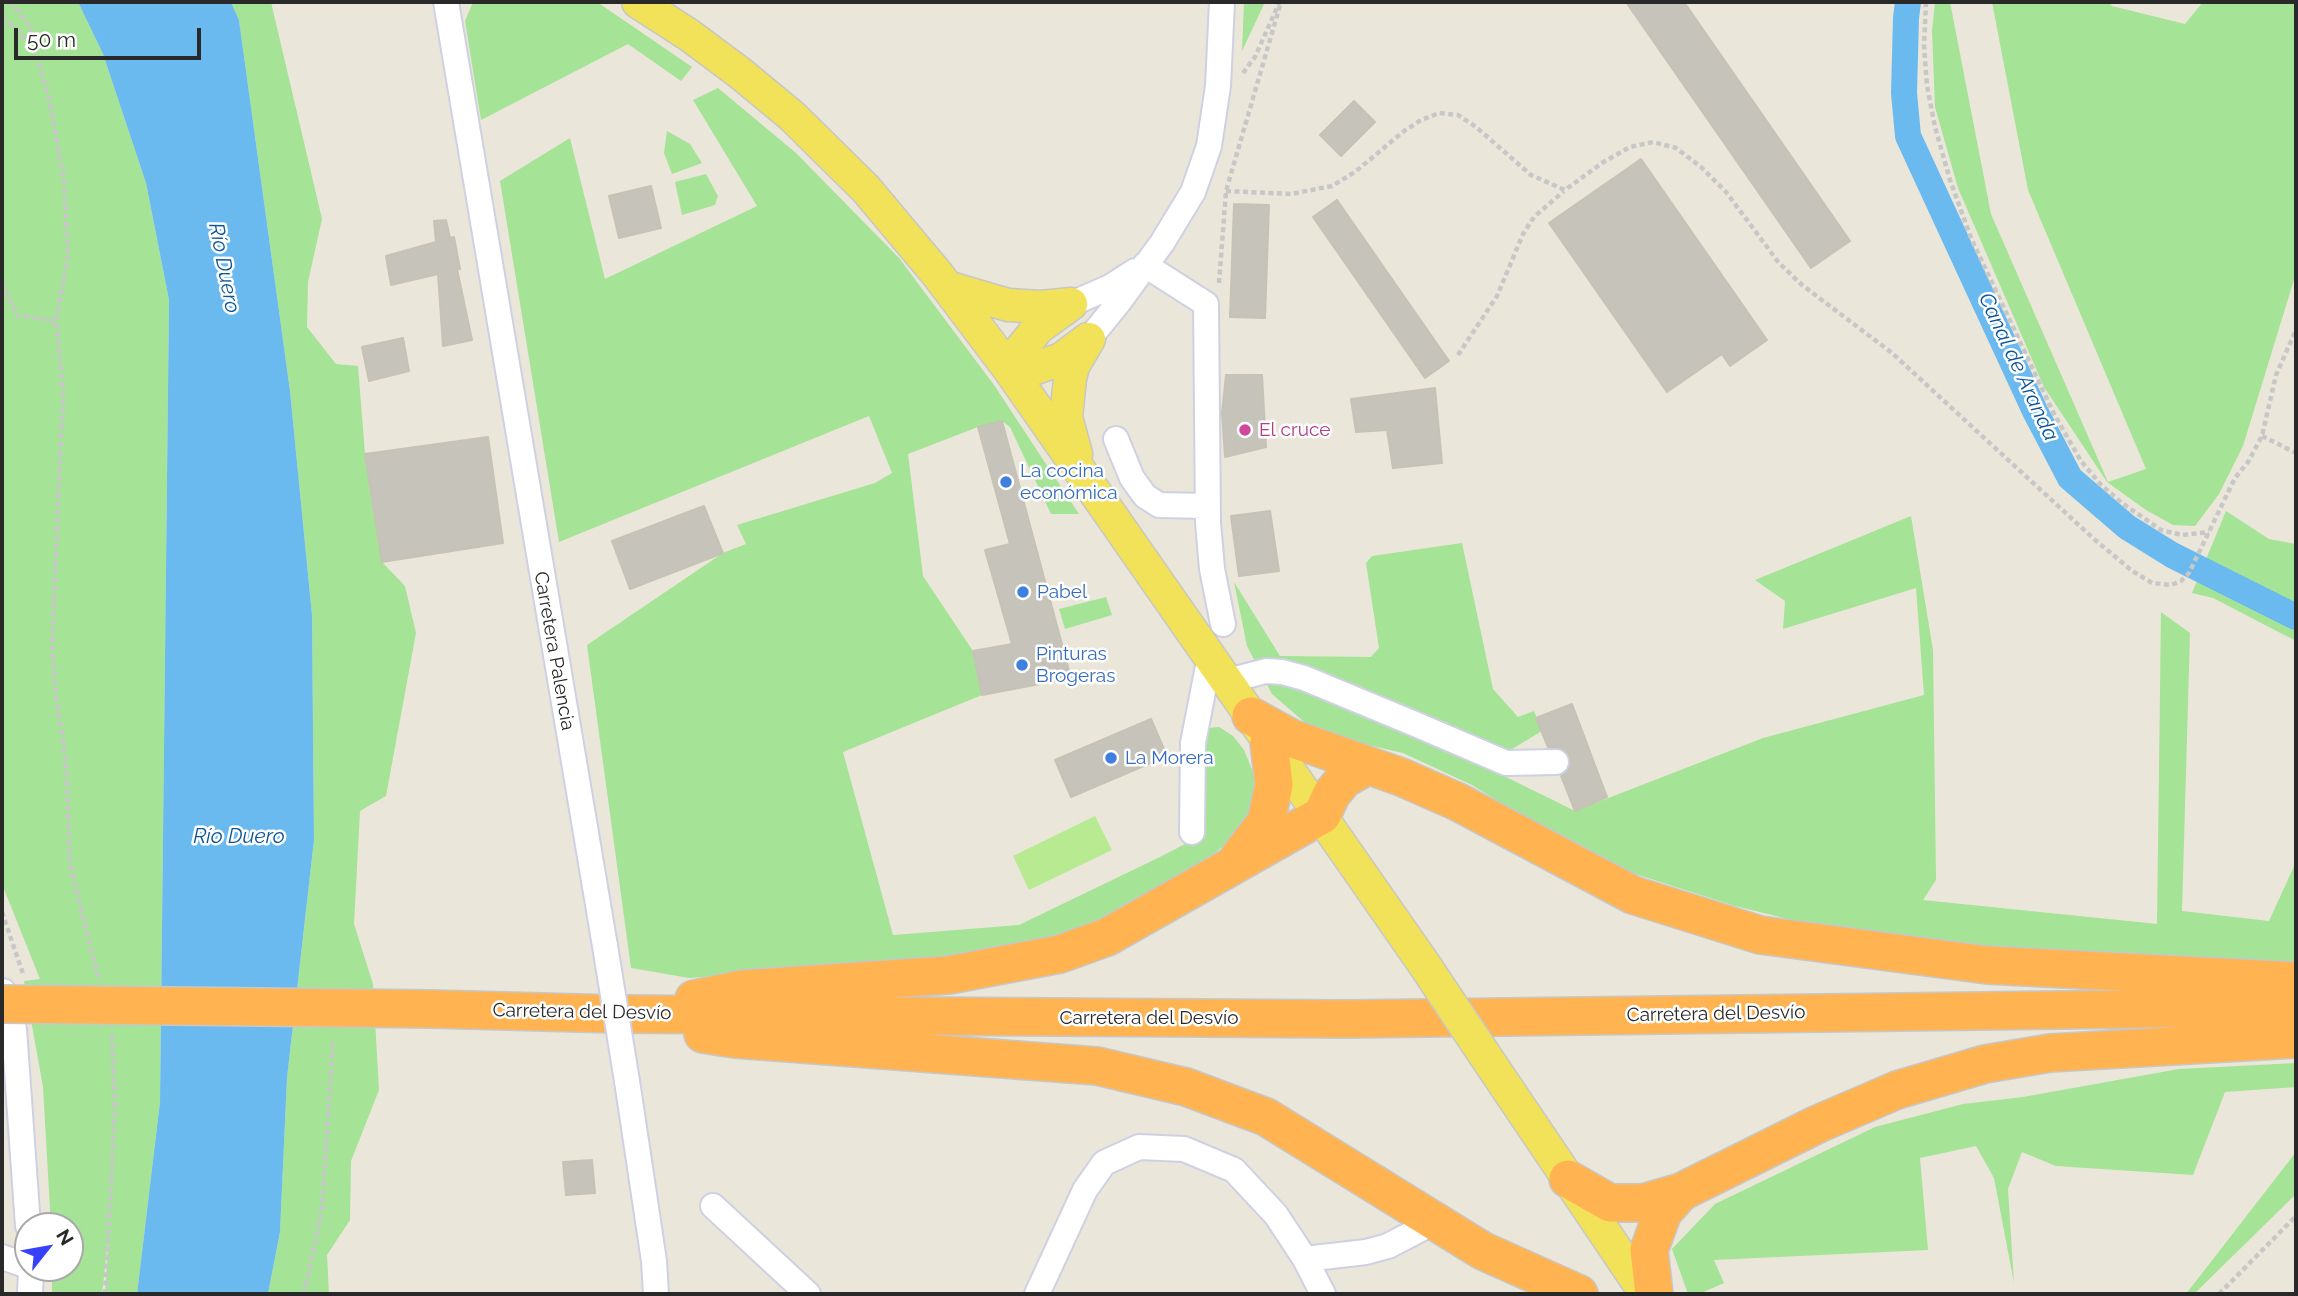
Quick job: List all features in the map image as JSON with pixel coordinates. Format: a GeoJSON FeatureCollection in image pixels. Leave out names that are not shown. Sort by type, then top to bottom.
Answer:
{"type":"FeatureCollection","features":[{"type":"Feature","properties":{"kind":"highway"},"geometry":{"type":"LineString","coordinates":[[1260,729],[1401,777],[1458,802],[1633,895],[1760,935],[1987,965],[2296,981]]}},
{"type":"Feature","properties":{"kind":"highway"},"geometry":{"type":"LineString","coordinates":[[1231,866],[1266,822],[1274,785],[1260,729]]}},
{"type":"Feature","properties":{"kind":"highway"},"geometry":{"type":"LineString","coordinates":[[617,1014],[743,989],[949,975],[1060,954],[1107,937],[1322,815],[1331,795],[1344,779],[1367,766]]}},
{"type":"Feature","properties":{"kind":"highway","name":"Carretera del Desvío"},"geometry":{"type":"LineString","coordinates":[[2,1004],[617,1014],[1347,1019],[2296,1007]]}},
{"type":"Feature","properties":{"kind":"highway"},"geometry":{"type":"LineString","coordinates":[[581,1012],[735,1040],[1097,1066],[1186,1087],[1266,1117],[1483,1251],[1580,1294]]}},
{"type":"Feature","properties":{"kind":"highway"},"geometry":{"type":"LineString","coordinates":[[1569,1179],[1610,1203],[1643,1203],[1681,1192],[1829,1119],[1897,1090],[1985,1064],[2050,1053],[2296,1038]]}},
{"type":"Feature","properties":{"kind":"highway"},"geometry":{"type":"LineString","coordinates":[[1654,1294],[1649,1250],[1663,1212],[1681,1192]]}},
{"type":"Feature","properties":{"kind":"main road"},"geometry":{"type":"LineString","coordinates":[[638,2],[689,35],[792,116],[866,189],[947,287],[1009,369],[1322,815],[1646,1294]]}},
{"type":"Feature","properties":{"kind":"main road"},"geometry":{"type":"LineString","coordinates":[[947,287],[1008,304],[1041,307],[1071,304]]}},
{"type":"Feature","properties":{"kind":"main road"},"geometry":{"type":"LineString","coordinates":[[1009,369],[1038,328],[1071,304]]}},
{"type":"Feature","properties":{"kind":"main road"},"geometry":{"type":"LineString","coordinates":[[1009,369],[1036,368],[1061,359],[1089,339]]}},
{"type":"Feature","properties":{"kind":"main road"},"geometry":{"type":"LineString","coordinates":[[1080,469],[1066,417],[1073,366],[1089,339]]}},
{"type":"Feature","properties":{"kind":"street"},"geometry":{"type":"LineString","coordinates":[[1089,339],[1162,243],[1193,192],[1209,146],[1218,86],[1222,2]]}},
{"type":"Feature","properties":{"kind":"street","name":"Carretera Palencia"},"geometry":{"type":"LineString","coordinates":[[449,4],[544,594],[627,1081],[654,1261],[656,1294]]}},
{"type":"Feature","properties":{"kind":"street"},"geometry":{"type":"LineString","coordinates":[[1071,304],[1110,286],[1145,265]]}},
{"type":"Feature","properties":{"kind":"street"},"geometry":{"type":"LineString","coordinates":[[1145,265],[1206,304],[1208,506],[1212,569],[1223,624]]}},
{"type":"Feature","properties":{"kind":"street"},"geometry":{"type":"LineString","coordinates":[[1116,439],[1132,478],[1145,496],[1159,505],[1208,506]]}},
{"type":"Feature","properties":{"kind":"street"},"geometry":{"type":"LineString","coordinates":[[1192,832],[1193,743],[1219,669],[1282,672],[1304,678],[1506,764],[1556,762]]}},
{"type":"Feature","properties":{"kind":"street"},"geometry":{"type":"LineString","coordinates":[[2,987],[14,1030],[28,1212]]}},
{"type":"Feature","properties":{"kind":"street"},"geometry":{"type":"LineString","coordinates":[[1037,1294],[1085,1190],[1104,1163],[1139,1147],[1184,1149],[1234,1170],[1276,1214],[1305,1259],[1323,1294]]}},
{"type":"Feature","properties":{"kind":"street"},"geometry":{"type":"LineString","coordinates":[[713,1206],[808,1294]]}},
{"type":"Feature","properties":{"kind":"street"},"geometry":{"type":"LineString","coordinates":[[1305,1259],[1366,1252],[1388,1246],[1434,1222]]}},
{"type":"Feature","properties":{"kind":"path"},"geometry":{"type":"LineString","coordinates":[[10,2],[29,25],[50,103],[64,181],[68,255],[56,321],[63,390],[52,644],[56,697],[66,761],[70,865],[100,986]]}},
{"type":"Feature","properties":{"kind":"path"},"geometry":{"type":"LineString","coordinates":[[1218,86],[1242,74],[1255,57],[1279,2]]}},
{"type":"Feature","properties":{"kind":"path"},"geometry":{"type":"LineString","coordinates":[[1926,2],[1924,46],[1927,86],[1950,180],[1970,239],[2054,414],[2081,461],[2101,485],[2122,503],[2161,530],[2182,535],[2210,532]]}},
{"type":"Feature","properties":{"kind":"path"},"geometry":{"type":"LineString","coordinates":[[2,19],[15,27],[36,53]]}},
{"type":"Feature","properties":{"kind":"path"},"geometry":{"type":"LineString","coordinates":[[1226,191],[1291,194],[1332,186],[1363,165],[1404,131],[1439,113],[1458,115],[1476,127],[1531,175],[1565,190]]}},
{"type":"Feature","properties":{"kind":"path"},"geometry":{"type":"LineString","coordinates":[[1458,355],[1497,296],[1523,234],[1534,217],[1602,163],[1630,147],[1653,142],[1676,148],[1701,167],[1726,192],[1779,262],[1802,285],[1892,353],[2131,570],[2152,583],[2171,585],[2181,581],[2189,573],[2235,478],[2248,462],[2262,436],[2276,375],[2296,330]]}},
{"type":"Feature","properties":{"kind":"path"},"geometry":{"type":"LineString","coordinates":[[2,284],[17,315],[56,321]]}},
{"type":"Feature","properties":{"kind":"path"},"geometry":{"type":"LineString","coordinates":[[2262,436],[2296,453]]}},
{"type":"Feature","properties":{"kind":"path"},"geometry":{"type":"LineString","coordinates":[[105,1294],[115,1109],[114,1060],[109,1022]]}},
{"type":"Feature","properties":{"kind":"path"},"geometry":{"type":"LineString","coordinates":[[304,1294],[322,1209],[333,1040]]}},
{"type":"Feature","properties":{"kind":"path"},"geometry":{"type":"LineString","coordinates":[[2219,1294],[2296,1216]]}},
{"type":"Feature","properties":{"kind":"green space"},"geometry":{"type":"Polygon","coordinates":[[[2,2],[78,2],[103,54],[146,183],[169,300],[160,1102],[137,1294],[105,1294],[108,1241],[102,1294],[52,1294],[52,1282],[84,1282],[84,1212],[50,1212],[43,1087],[24,981],[40,979],[2,884],[2,2]]]}},
{"type":"Feature","properties":{"kind":"green space"},"geometry":{"type":"Polygon","coordinates":[[[231,2],[271,2],[322,219],[308,282],[307,327],[336,364],[358,366],[365,454],[382,562],[405,586],[416,633],[386,796],[360,811],[354,924],[373,984],[379,1090],[351,1161],[350,1220],[327,1255],[329,1294],[268,1294],[280,1232],[287,1078],[314,840],[312,615],[290,391],[239,20],[231,2]]]}},
{"type":"Feature","properties":{"kind":"green space"},"geometry":{"type":"Polygon","coordinates":[[[473,2],[597,2],[692,67],[681,81],[628,44],[481,120],[465,21],[473,2]]]}},
{"type":"Feature","properties":{"kind":"green space"},"geometry":{"type":"Polygon","coordinates":[[[1244,2],[1265,2],[1242,51],[1244,2]]]}},
{"type":"Feature","properties":{"kind":"green space"},"geometry":{"type":"Polygon","coordinates":[[[1935,2],[1950,2],[1991,214],[2108,482],[2146,469],[2028,190],[1992,2],[2109,2],[2112,6],[2185,24],[2203,2],[2296,2],[2296,273],[2243,446],[2219,494],[2195,526],[2173,525],[2146,510],[2107,482],[2044,387],[1958,188],[1935,107],[1932,31],[1935,2]]]}},
{"type":"Feature","properties":{"kind":"green space"},"geometry":{"type":"Polygon","coordinates":[[[718,88],[796,153],[899,258],[994,385],[1079,514],[1051,514],[1010,427],[1002,421],[978,427],[908,454],[923,576],[973,651],[982,695],[843,752],[893,935],[1019,925],[1204,834],[1202,759],[1209,728],[1219,727],[1233,736],[1244,750],[1253,772],[1256,795],[1249,823],[1215,853],[1100,922],[1040,945],[932,958],[689,978],[631,968],[587,645],[723,553],[746,544],[737,525],[875,483],[892,473],[869,416],[559,542],[500,181],[570,138],[605,279],[757,206],[693,100],[718,88]]]}},
{"type":"Feature","properties":{"kind":"green space"},"geometry":{"type":"Polygon","coordinates":[[[667,131],[690,144],[702,163],[672,174],[664,153],[667,131]]]}},
{"type":"Feature","properties":{"kind":"green space"},"geometry":{"type":"Polygon","coordinates":[[[706,174],[718,196],[715,205],[682,215],[675,182],[706,174]]]}},
{"type":"Feature","properties":{"kind":"green space"},"geometry":{"type":"Polygon","coordinates":[[[2226,511],[2269,539],[2296,544],[2296,641],[2213,598],[2192,593],[2226,511]]]}},
{"type":"Feature","properties":{"kind":"green space"},"geometry":{"type":"Polygon","coordinates":[[[1911,516],[1933,650],[1936,880],[1923,900],[2157,924],[2161,612],[2190,633],[2182,911],[2269,921],[2296,862],[2296,964],[1957,948],[1817,926],[1735,906],[1595,861],[1472,785],[1403,753],[1317,733],[1272,694],[1247,646],[1234,582],[1280,656],[1371,657],[1379,648],[1366,563],[1372,556],[1462,543],[1493,689],[1518,717],[1534,711],[1542,731],[1507,752],[1504,776],[1575,811],[1763,738],[1924,695],[1916,588],[1783,629],[1785,601],[1755,580],[1911,516]]]}},
{"type":"Feature","properties":{"kind":"green space"},"geometry":{"type":"Polygon","coordinates":[[[1106,597],[1112,615],[1065,629],[1059,609],[1106,597]]]}},
{"type":"Feature","properties":{"kind":"green space"},"geometry":{"type":"Polygon","coordinates":[[[1095,816],[1112,850],[1029,890],[1013,856],[1095,816]]]}},
{"type":"Feature","properties":{"kind":"green space"},"geometry":{"type":"Polygon","coordinates":[[[2296,1063],[2296,1087],[2225,1092],[2193,1175],[2056,1166],[2022,1152],[2008,1189],[2014,1283],[1994,1178],[1976,1146],[1920,1158],[1928,1250],[1714,1260],[1724,1283],[1699,1294],[1688,1294],[1672,1249],[1715,1204],[1875,1127],[1963,1104],[2023,1097],[2179,1069],[2296,1063]]]}},
{"type":"Feature","properties":{"kind":"green space"},"geometry":{"type":"Polygon","coordinates":[[[2296,1152],[2296,1194],[2194,1294],[2186,1294],[2296,1152]]]}},
{"type":"Feature","properties":{"kind":"water","name":"Río Duero"},"geometry":{"type":"Polygon","coordinates":[[[78,2],[231,2],[239,20],[290,391],[312,615],[314,840],[287,1078],[280,1232],[268,1294],[137,1294],[160,1102],[169,300],[146,183],[103,54],[78,2]]]}},
{"type":"Feature","properties":{"kind":"building"},"geometry":{"type":"Polygon","coordinates":[[[1626,2],[1684,2],[1850,241],[1811,268],[1626,2]]]}},
{"type":"Feature","properties":{"kind":"building"},"geometry":{"type":"Polygon","coordinates":[[[1354,101],[1375,122],[1341,156],[1320,135],[1354,101]]]}},
{"type":"Feature","properties":{"kind":"building"},"geometry":{"type":"Polygon","coordinates":[[[1641,159],[1767,340],[1730,366],[1722,354],[1667,392],[1549,223],[1641,159]]]}},
{"type":"Feature","properties":{"kind":"building"},"geometry":{"type":"Polygon","coordinates":[[[651,186],[661,228],[619,238],[609,196],[651,186]]]}},
{"type":"Feature","properties":{"kind":"building"},"geometry":{"type":"Polygon","coordinates":[[[1337,200],[1449,361],[1425,378],[1313,217],[1337,200]]]}},
{"type":"Feature","properties":{"kind":"building"},"geometry":{"type":"Polygon","coordinates":[[[1234,204],[1269,205],[1265,318],[1230,317],[1234,204]]]}},
{"type":"Feature","properties":{"kind":"building"},"geometry":{"type":"Polygon","coordinates":[[[446,220],[450,238],[454,237],[460,269],[457,269],[472,340],[443,346],[438,274],[391,285],[386,256],[436,242],[434,221],[446,220]]]}},
{"type":"Feature","properties":{"kind":"building"},"geometry":{"type":"Polygon","coordinates":[[[403,338],[409,371],[369,381],[362,347],[403,338]]]}},
{"type":"Feature","properties":{"kind":"building"},"geometry":{"type":"Polygon","coordinates":[[[1226,375],[1262,375],[1266,447],[1225,457],[1222,413],[1226,375]]]}},
{"type":"Feature","properties":{"kind":"building"},"geometry":{"type":"Polygon","coordinates":[[[1435,388],[1442,463],[1393,468],[1387,430],[1356,432],[1351,399],[1435,388]]]}},
{"type":"Feature","properties":{"kind":"building"},"geometry":{"type":"Polygon","coordinates":[[[1002,421],[1071,678],[982,695],[973,651],[1012,644],[985,550],[1010,544],[978,427],[1002,421]]]}},
{"type":"Feature","properties":{"kind":"building"},"geometry":{"type":"Polygon","coordinates":[[[488,437],[503,543],[382,562],[365,454],[488,437]]]}},
{"type":"Feature","properties":{"kind":"building"},"geometry":{"type":"Polygon","coordinates":[[[704,506],[723,553],[630,589],[612,541],[704,506]]]}},
{"type":"Feature","properties":{"kind":"building"},"geometry":{"type":"Polygon","coordinates":[[[1270,511],[1279,571],[1239,576],[1231,516],[1270,511]]]}},
{"type":"Feature","properties":{"kind":"building"},"geometry":{"type":"Polygon","coordinates":[[[1572,704],[1607,797],[1575,811],[1561,776],[1569,769],[1569,755],[1563,749],[1548,747],[1536,718],[1572,704]]]}},
{"type":"Feature","properties":{"kind":"building","name":"La Morera"},"geometry":{"type":"Polygon","coordinates":[[[1151,719],[1167,756],[1071,797],[1055,760],[1151,719]]]}},
{"type":"Feature","properties":{"kind":"building"},"geometry":{"type":"Polygon","coordinates":[[[592,1160],[595,1193],[566,1195],[563,1162],[592,1160]]]}},
{"type":"Feature","properties":{"kind":"waterway","name":"Canal de Aranda"},"geometry":{"type":"LineString","coordinates":[[1908,2],[1904,93],[1908,136],[2035,411],[2070,478],[2127,527],[2172,555],[2296,617]]}},
{"type":"Feature","properties":{"kind":"place","name":"El cruce"},"geometry":{"type":"Point","coordinates":[1245,430]}},
{"type":"Feature","properties":{"kind":"place","name":"La cocina económica"},"geometry":{"type":"Point","coordinates":[1006,482]}},
{"type":"Feature","properties":{"kind":"place","name":"Pabel"},"geometry":{"type":"Point","coordinates":[1023,592]}},
{"type":"Feature","properties":{"kind":"place","name":"Pinturas Brogeras"},"geometry":{"type":"Point","coordinates":[1022,665]}},
{"type":"Feature","properties":{"kind":"place","name":"La Morera"},"geometry":{"type":"Point","coordinates":[1111,758]}}]}
